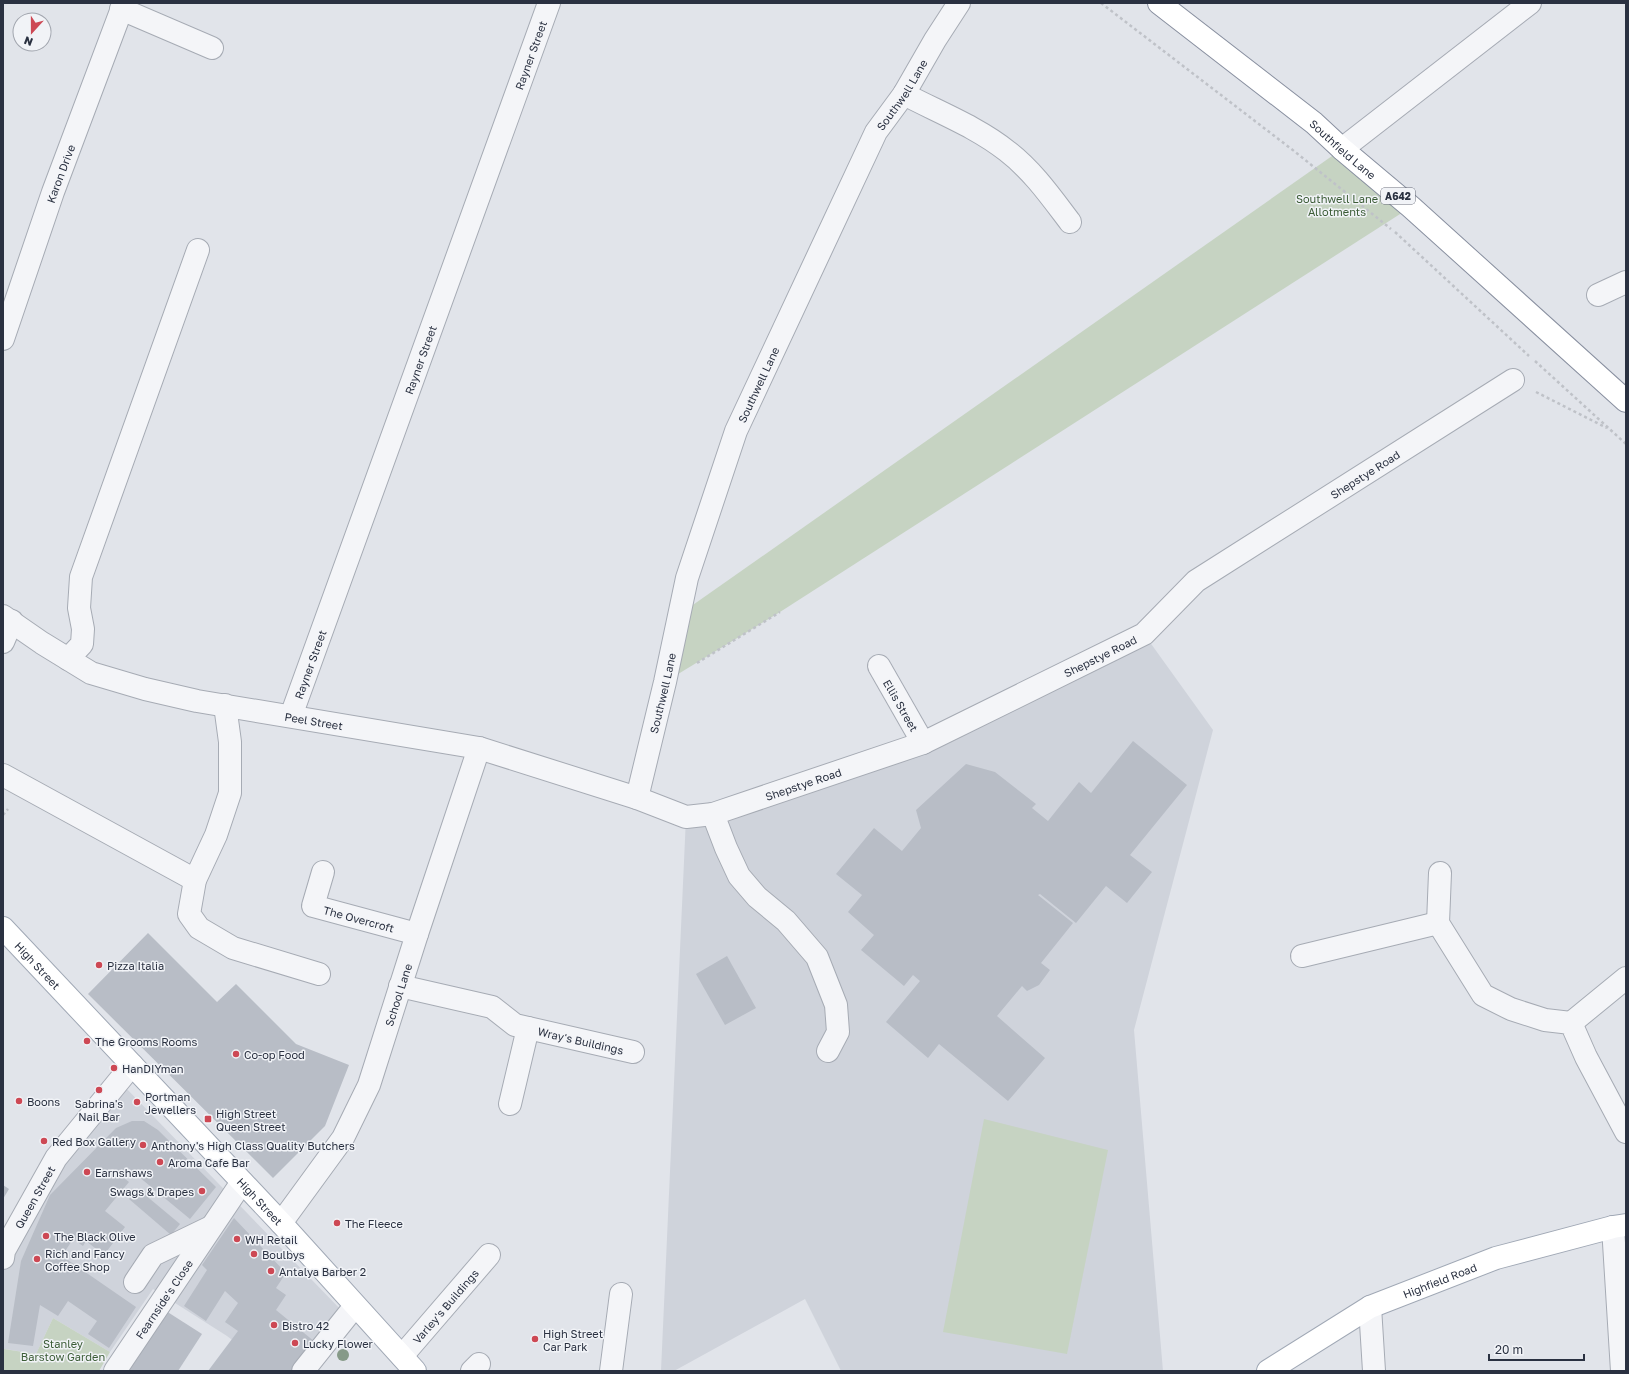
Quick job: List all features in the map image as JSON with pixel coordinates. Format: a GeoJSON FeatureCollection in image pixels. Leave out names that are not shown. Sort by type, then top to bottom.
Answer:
{"type":"FeatureCollection","features":[{"type":"Feature","properties":{"kind":"main road","name":"Southfield Lane"},"geometry":{"type":"LineString","coordinates":[[1159,3],[1314,123],[1342,149],[1411,207],[1626,401]]}},
{"type":"Feature","properties":{"kind":"main road","name":"High Street"},"geometry":{"type":"LineString","coordinates":[[3,928],[282,1223],[409,1367]]}},
{"type":"Feature","properties":{"kind":"main road","name":"Highfield Road"},"geometry":{"type":"LineString","coordinates":[[1268,1371],[1370,1307],[1496,1258],[1620,1226]]}},
{"type":"Feature","properties":{"kind":"street","name":"Rayner Street"},"geometry":{"type":"LineString","coordinates":[[291,716],[549,3]]}},
{"type":"Feature","properties":{"kind":"street","name":"Southwell Lane"},"geometry":{"type":"LineString","coordinates":[[636,798],[665,682],[686,578],[736,431],[876,132],[904,94],[935,40],[959,3]]}},
{"type":"Feature","properties":{"kind":"street"},"geometry":{"type":"LineString","coordinates":[[1342,149],[1530,3]]}},
{"type":"Feature","properties":{"kind":"street","name":"Karon Drive"},"geometry":{"type":"LineString","coordinates":[[3,339],[53,192],[122,6],[212,48]]}},
{"type":"Feature","properties":{"kind":"street"},"geometry":{"type":"LineString","coordinates":[[904,94],[979,133],[1008,151],[1039,181],[1070,222]]}},
{"type":"Feature","properties":{"kind":"street"},"geometry":{"type":"LineString","coordinates":[[68,659],[82,644],[83,629],[79,608],[81,577],[198,250]]}},
{"type":"Feature","properties":{"kind":"street"},"geometry":{"type":"LineString","coordinates":[[1598,295],[1626,282]]}},
{"type":"Feature","properties":{"kind":"street","name":"Shepstye Road"},"geometry":{"type":"LineString","coordinates":[[636,798],[686,817],[713,814],[923,743],[1144,634],[1196,581],[1512,380]]}},
{"type":"Feature","properties":{"kind":"street","name":"Peel Street"},"geometry":{"type":"LineString","coordinates":[[7,619],[91,673],[145,690],[225,706],[479,748],[636,798]]}},
{"type":"Feature","properties":{"kind":"street"},"geometry":{"type":"LineString","coordinates":[[3,642],[7,619]]}},
{"type":"Feature","properties":{"kind":"street","name":"Ellis Street"},"geometry":{"type":"LineString","coordinates":[[879,666],[923,743]]}},
{"type":"Feature","properties":{"kind":"street"},"geometry":{"type":"LineString","coordinates":[[225,706],[230,742],[230,793],[216,835],[195,880],[189,914],[199,928],[233,948],[319,974]]}},
{"type":"Feature","properties":{"kind":"street","name":"School Lane"},"geometry":{"type":"LineString","coordinates":[[282,1223],[343,1138],[369,1085],[416,934],[479,748]]}},
{"type":"Feature","properties":{"kind":"street"},"geometry":{"type":"LineString","coordinates":[[3,775],[195,880]]}},
{"type":"Feature","properties":{"kind":"street"},"geometry":{"type":"LineString","coordinates":[[713,814],[739,876],[757,897],[786,921],[817,957],[836,1004],[838,1032],[828,1051]]}},
{"type":"Feature","properties":{"kind":"street","name":"The Overcroft"},"geometry":{"type":"LineString","coordinates":[[323,872],[313,906],[416,934]]}},
{"type":"Feature","properties":{"kind":"street"},"geometry":{"type":"LineString","coordinates":[[1440,873],[1438,923],[1483,994],[1511,1009],[1545,1020],[1571,1022],[1626,978]]}},
{"type":"Feature","properties":{"kind":"street"},"geometry":{"type":"LineString","coordinates":[[1302,956],[1438,923]]}},
{"type":"Feature","properties":{"kind":"street","name":"Wray's Buildings"},"geometry":{"type":"LineString","coordinates":[[400,986],[492,1007],[515,1025],[634,1052]]}},
{"type":"Feature","properties":{"kind":"street"},"geometry":{"type":"LineString","coordinates":[[1571,1022],[1586,1056],[1626,1132]]}},
{"type":"Feature","properties":{"kind":"street","name":"Wray's Buildings"},"geometry":{"type":"LineString","coordinates":[[510,1104],[528,1028]]}},
{"type":"Feature","properties":{"kind":"street","name":"Queen Street"},"geometry":{"type":"LineString","coordinates":[[3,1253],[56,1158],[132,1065]]}},
{"type":"Feature","properties":{"kind":"street","name":"Fearnside's Close"},"geometry":{"type":"LineString","coordinates":[[115,1371],[242,1182]]}},
{"type":"Feature","properties":{"kind":"street"},"geometry":{"type":"LineString","coordinates":[[135,1282],[154,1255],[212,1226]]}},
{"type":"Feature","properties":{"kind":"street"},"geometry":{"type":"LineString","coordinates":[[1620,1226],[1622,1371]]}},
{"type":"Feature","properties":{"kind":"street","name":"Varley's Buildings"},"geometry":{"type":"LineString","coordinates":[[409,1367],[489,1255]]}},
{"type":"Feature","properties":{"kind":"street"},"geometry":{"type":"LineString","coordinates":[[611,1371],[621,1294]]}},
{"type":"Feature","properties":{"kind":"street"},"geometry":{"type":"LineString","coordinates":[[303,1371],[355,1306]]}},
{"type":"Feature","properties":{"kind":"street"},"geometry":{"type":"LineString","coordinates":[[1370,1307],[1374,1371]]}},
{"type":"Feature","properties":{"kind":"path"},"geometry":{"type":"LineString","coordinates":[[1101,3],[1294,151],[1392,230],[1626,444]]}},
{"type":"Feature","properties":{"kind":"path"},"geometry":{"type":"LineString","coordinates":[[1512,380],[1610,429]]}},
{"type":"Feature","properties":{"kind":"path"},"geometry":{"type":"LineString","coordinates":[[1610,429],[1615,424]]}},
{"type":"Feature","properties":{"kind":"path"},"geometry":{"type":"LineString","coordinates":[[665,682],[780,612]]}},
{"type":"Feature","properties":{"kind":"shaded area"},"geometry":{"type":"Polygon","coordinates":[[[1144,634],[1213,730],[1134,1030],[1163,1371],[841,1371],[805,1299],[674,1371],[661,1371],[686,817],[923,743],[1144,634]]]}},
{"type":"Feature","properties":{"kind":"shaded area"},"geometry":{"type":"Polygon","coordinates":[[[123,1085],[343,1312],[295,1371],[273,1371],[227,1336],[153,1289],[110,1352],[53,1318],[36,1354],[5,1349],[3,1361],[3,1246],[123,1085]]]}},
{"type":"Feature","properties":{"kind":"green space","name":"Southwell Lane Allotments"},"geometry":{"type":"Polygon","coordinates":[[[1342,149],[1411,207],[780,612],[665,682],[680,614],[1342,149]]]}},
{"type":"Feature","properties":{"kind":"green space"},"geometry":{"type":"Polygon","coordinates":[[[984,1119],[1108,1150],[1067,1354],[943,1332],[984,1119]]]}},
{"type":"Feature","properties":{"kind":"green space","name":"Stanley Barstow Garden"},"geometry":{"type":"Polygon","coordinates":[[[53,1318],[110,1352],[99,1371],[3,1371],[4,1349],[36,1354],[53,1318]]]}},
{"type":"Feature","properties":{"kind":"building"},"geometry":{"type":"Polygon","coordinates":[[[1133,741],[1187,785],[1130,855],[1152,872],[1127,903],[1106,886],[1076,923],[1040,894],[1038,895],[1073,923],[1041,963],[1050,970],[1039,985],[1027,991],[1022,986],[997,1016],[1045,1058],[1008,1101],[939,1044],[928,1058],[886,1022],[920,981],[913,975],[904,986],[861,950],[874,935],[848,912],[862,895],[836,874],[874,828],[902,851],[921,828],[916,810],[966,764],[995,772],[1036,804],[1032,808],[1048,821],[1079,782],[1091,793],[1133,741]]]}},
{"type":"Feature","properties":{"kind":"building","name":"Co-op Food"},"geometry":{"type":"Polygon","coordinates":[[[148,933],[217,1002],[236,984],[296,1044],[349,1065],[325,1126],[273,1178],[88,994],[148,933]]]}},
{"type":"Feature","properties":{"kind":"building"},"geometry":{"type":"Polygon","coordinates":[[[727,956],[756,1008],[725,1025],[696,974],[727,956]]]}},
{"type":"Feature","properties":{"kind":"building"},"geometry":{"type":"Polygon","coordinates":[[[132,1121],[144,1121],[158,1130],[216,1187],[190,1219],[127,1167],[120,1175],[129,1182],[105,1211],[125,1227],[104,1255],[86,1241],[83,1246],[73,1239],[62,1256],[136,1307],[109,1348],[88,1334],[97,1321],[68,1301],[58,1316],[40,1305],[33,1346],[8,1343],[21,1261],[50,1195],[116,1128],[132,1121]]]}},
{"type":"Feature","properties":{"kind":"building"},"geometry":{"type":"Polygon","coordinates":[[[3,1185],[9,1189],[3,1199],[3,1185]]]}},
{"type":"Feature","properties":{"kind":"building"},"geometry":{"type":"Polygon","coordinates":[[[138,1189],[180,1224],[171,1235],[129,1199],[138,1189]]]}},
{"type":"Feature","properties":{"kind":"building"},"geometry":{"type":"Polygon","coordinates":[[[234,1218],[286,1273],[276,1288],[286,1295],[276,1310],[315,1342],[292,1371],[208,1371],[238,1331],[225,1322],[238,1303],[225,1291],[206,1321],[184,1306],[207,1270],[202,1265],[234,1218]]]}},
{"type":"Feature","properties":{"kind":"building"},"geometry":{"type":"Polygon","coordinates":[[[166,1311],[202,1334],[178,1371],[127,1371],[166,1311]]]}},
{"type":"Feature","properties":{"kind":"place","name":"Pizza Italia"},"geometry":{"type":"Point","coordinates":[99,965]}},
{"type":"Feature","properties":{"kind":"place","name":"The Grooms Rooms"},"geometry":{"type":"Point","coordinates":[87,1041]}},
{"type":"Feature","properties":{"kind":"place","name":"Co-op Food"},"geometry":{"type":"Point","coordinates":[236,1054]}},
{"type":"Feature","properties":{"kind":"place","name":"HanDIYman"},"geometry":{"type":"Point","coordinates":[114,1068]}},
{"type":"Feature","properties":{"kind":"place","name":"Sabrina's Nail Bar"},"geometry":{"type":"Point","coordinates":[99,1090]}},
{"type":"Feature","properties":{"kind":"place","name":"Boons"},"geometry":{"type":"Point","coordinates":[19,1101]}},
{"type":"Feature","properties":{"kind":"place","name":"Portman Jewellers"},"geometry":{"type":"Point","coordinates":[137,1102]}},
{"type":"Feature","properties":{"kind":"place","name":"High Street Queen Street"},"geometry":{"type":"Point","coordinates":[208,1119]}},
{"type":"Feature","properties":{"kind":"place","name":"Red Box Gallery"},"geometry":{"type":"Point","coordinates":[44,1141]}},
{"type":"Feature","properties":{"kind":"place","name":"Anthony's High Class Quality Butchers"},"geometry":{"type":"Point","coordinates":[143,1145]}},
{"type":"Feature","properties":{"kind":"place","name":"Aroma Cafe Bar"},"geometry":{"type":"Point","coordinates":[160,1162]}},
{"type":"Feature","properties":{"kind":"place","name":"Earnshaws"},"geometry":{"type":"Point","coordinates":[87,1172]}},
{"type":"Feature","properties":{"kind":"place","name":"Swags & Drapes"},"geometry":{"type":"Point","coordinates":[202,1191]}},
{"type":"Feature","properties":{"kind":"place","name":"The Fleece"},"geometry":{"type":"Point","coordinates":[337,1223]}},
{"type":"Feature","properties":{"kind":"place","name":"The Black Olive"},"geometry":{"type":"Point","coordinates":[46,1236]}},
{"type":"Feature","properties":{"kind":"place","name":"WH Retail"},"geometry":{"type":"Point","coordinates":[237,1239]}},
{"type":"Feature","properties":{"kind":"place","name":"Boulbys"},"geometry":{"type":"Point","coordinates":[254,1254]}},
{"type":"Feature","properties":{"kind":"place","name":"Rich and Fancy Coffee Shop"},"geometry":{"type":"Point","coordinates":[37,1259]}},
{"type":"Feature","properties":{"kind":"place","name":"Antalya Barber 2"},"geometry":{"type":"Point","coordinates":[271,1271]}},
{"type":"Feature","properties":{"kind":"place","name":"Bistro 42"},"geometry":{"type":"Point","coordinates":[274,1325]}},
{"type":"Feature","properties":{"kind":"place","name":"High Street Car Park"},"geometry":{"type":"Point","coordinates":[535,1339]}},
{"type":"Feature","properties":{"kind":"place","name":"Lucky Flower"},"geometry":{"type":"Point","coordinates":[295,1343]}}]}
